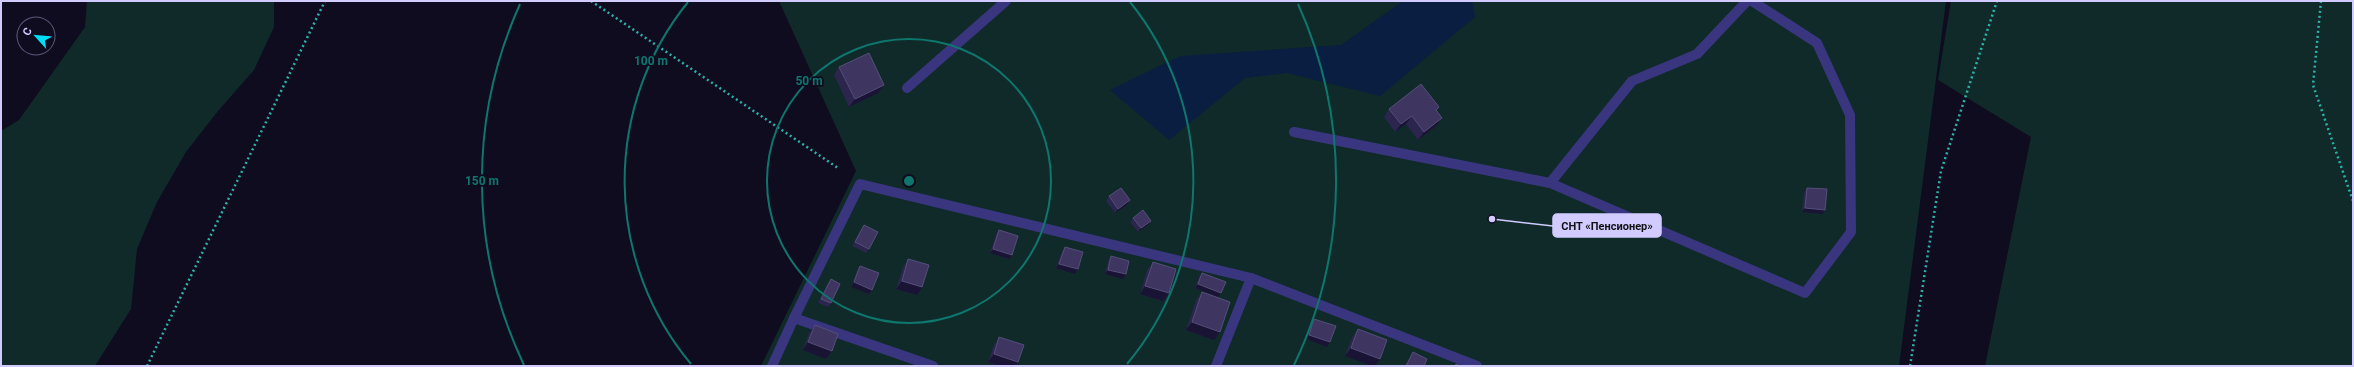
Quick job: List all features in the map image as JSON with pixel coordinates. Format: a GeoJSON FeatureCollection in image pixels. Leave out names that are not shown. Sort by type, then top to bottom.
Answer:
{"type":"FeatureCollection","features":[{"type":"Feature","properties":{"kind":"lane"},"geometry":{"type":"LineString","coordinates":[[908,88],[1006,1]]}},
{"type":"Feature","properties":{"kind":"lane"},"geometry":{"type":"LineString","coordinates":[[1550,184],[1632,81],[1697,54],[1747,1]]}},
{"type":"Feature","properties":{"kind":"lane"},"geometry":{"type":"LineString","coordinates":[[1294,132],[1550,184],[1805,293],[1851,232],[1850,115],[1817,43],[1752,1]]}},
{"type":"Feature","properties":{"kind":"lane"},"geometry":{"type":"LineString","coordinates":[[772,366],[860,184],[1251,278],[1477,366]]}},
{"type":"Feature","properties":{"kind":"lane"},"geometry":{"type":"LineString","coordinates":[[1216,366],[1251,278]]}},
{"type":"Feature","properties":{"kind":"lane"},"geometry":{"type":"LineString","coordinates":[[794,318],[933,366]]}},
{"type":"Feature","properties":{"kind":"path"},"geometry":{"type":"LineString","coordinates":[[147,366],[325,1]]}},
{"type":"Feature","properties":{"kind":"path"},"geometry":{"type":"LineString","coordinates":[[591,1],[838,168]]}},
{"type":"Feature","properties":{"kind":"path"},"geometry":{"type":"LineString","coordinates":[[1910,366],[1941,171],[1997,1]]}},
{"type":"Feature","properties":{"kind":"path"},"geometry":{"type":"LineString","coordinates":[[2321,1],[2313,85],[2353,201]]}},
{"type":"Feature","properties":{"kind":"green space"},"geometry":{"type":"Polygon","coordinates":[[[87,1],[274,1],[274,27],[254,70],[218,111],[186,152],[157,202],[137,249],[131,309],[95,366],[1,366],[1,131],[19,120],[85,27],[87,1]]]}},
{"type":"Feature","properties":{"kind":"green space"},"geometry":{"type":"Polygon","coordinates":[[[779,1],[1946,1],[1899,366],[761,366],[856,171],[779,1]]]}},
{"type":"Feature","properties":{"kind":"green space"},"geometry":{"type":"Polygon","coordinates":[[[1951,1],[2353,1],[2353,366],[1985,366],[2031,137],[1938,80],[1951,1]]]}},
{"type":"Feature","properties":{"kind":"water"},"geometry":{"type":"Polygon","coordinates":[[[1403,1],[1472,1],[1475,17],[1380,96],[1287,73],[1245,78],[1169,140],[1110,90],[1180,56],[1341,45],[1403,1]]]}},
{"type":"Feature","properties":{"kind":"building"},"geometry":{"type":"Polygon","coordinates":[[[869,53],[884,85],[855,99],[839,67],[869,53]]]}},
{"type":"Feature","properties":{"kind":"building"},"geometry":{"type":"Polygon","coordinates":[[[1421,84],[1439,107],[1436,110],[1442,118],[1424,132],[1412,116],[1401,124],[1389,109],[1421,84]]]}},
{"type":"Feature","properties":{"kind":"building"},"geometry":{"type":"Polygon","coordinates":[[[1121,188],[1130,200],[1118,209],[1109,196],[1121,188]]]}},
{"type":"Feature","properties":{"kind":"building"},"geometry":{"type":"Polygon","coordinates":[[[1807,188],[1827,189],[1825,210],[1805,208],[1807,188]]]}},
{"type":"Feature","properties":{"kind":"building"},"geometry":{"type":"Polygon","coordinates":[[[1143,210],[1151,221],[1141,228],[1133,218],[1143,210]]]}},
{"type":"Feature","properties":{"kind":"building"},"geometry":{"type":"Polygon","coordinates":[[[864,225],[878,232],[869,249],[855,242],[864,225]]]}},
{"type":"Feature","properties":{"kind":"building"},"geometry":{"type":"Polygon","coordinates":[[[999,230],[1018,236],[1012,255],[993,249],[999,230]]]}},
{"type":"Feature","properties":{"kind":"building"},"geometry":{"type":"Polygon","coordinates":[[[1065,247],[1083,252],[1078,269],[1059,264],[1065,247]]]}},
{"type":"Feature","properties":{"kind":"building"},"geometry":{"type":"Polygon","coordinates":[[[1111,256],[1129,261],[1126,274],[1108,270],[1111,256]]]}},
{"type":"Feature","properties":{"kind":"building"},"geometry":{"type":"Polygon","coordinates":[[[908,259],[929,265],[922,287],[902,281],[908,259]]]}},
{"type":"Feature","properties":{"kind":"building"},"geometry":{"type":"Polygon","coordinates":[[[1153,262],[1176,269],[1169,293],[1145,286],[1153,262]]]}},
{"type":"Feature","properties":{"kind":"building"},"geometry":{"type":"Polygon","coordinates":[[[860,266],[879,273],[872,290],[854,282],[860,266]]]}},
{"type":"Feature","properties":{"kind":"building"},"geometry":{"type":"Polygon","coordinates":[[[1202,273],[1226,282],[1221,293],[1198,284],[1202,273]]]}},
{"type":"Feature","properties":{"kind":"building"},"geometry":{"type":"Polygon","coordinates":[[[831,279],[840,284],[831,303],[821,299],[831,279]]]}},
{"type":"Feature","properties":{"kind":"building"},"geometry":{"type":"Polygon","coordinates":[[[1202,292],[1230,302],[1220,332],[1192,322],[1202,292]]]}},
{"type":"Feature","properties":{"kind":"building"},"geometry":{"type":"Polygon","coordinates":[[[1314,319],[1336,326],[1330,342],[1309,335],[1314,319]]]}},
{"type":"Feature","properties":{"kind":"building"},"geometry":{"type":"Polygon","coordinates":[[[815,325],[838,334],[832,351],[808,342],[815,325]]]}},
{"type":"Feature","properties":{"kind":"building"},"geometry":{"type":"Polygon","coordinates":[[[1358,329],[1387,340],[1380,359],[1351,348],[1358,329]]]}},
{"type":"Feature","properties":{"kind":"building"},"geometry":{"type":"Polygon","coordinates":[[[999,337],[1024,345],[1018,362],[994,354],[999,337]]]}},
{"type":"Feature","properties":{"kind":"building"},"geometry":{"type":"Polygon","coordinates":[[[1413,352],[1427,359],[1424,366],[1406,366],[1413,352]]]}},
{"type":"Feature","properties":{"kind":"place","name":"СНТ «Пенсионер»"},"geometry":{"type":"Point","coordinates":[1492,219]}}]}
